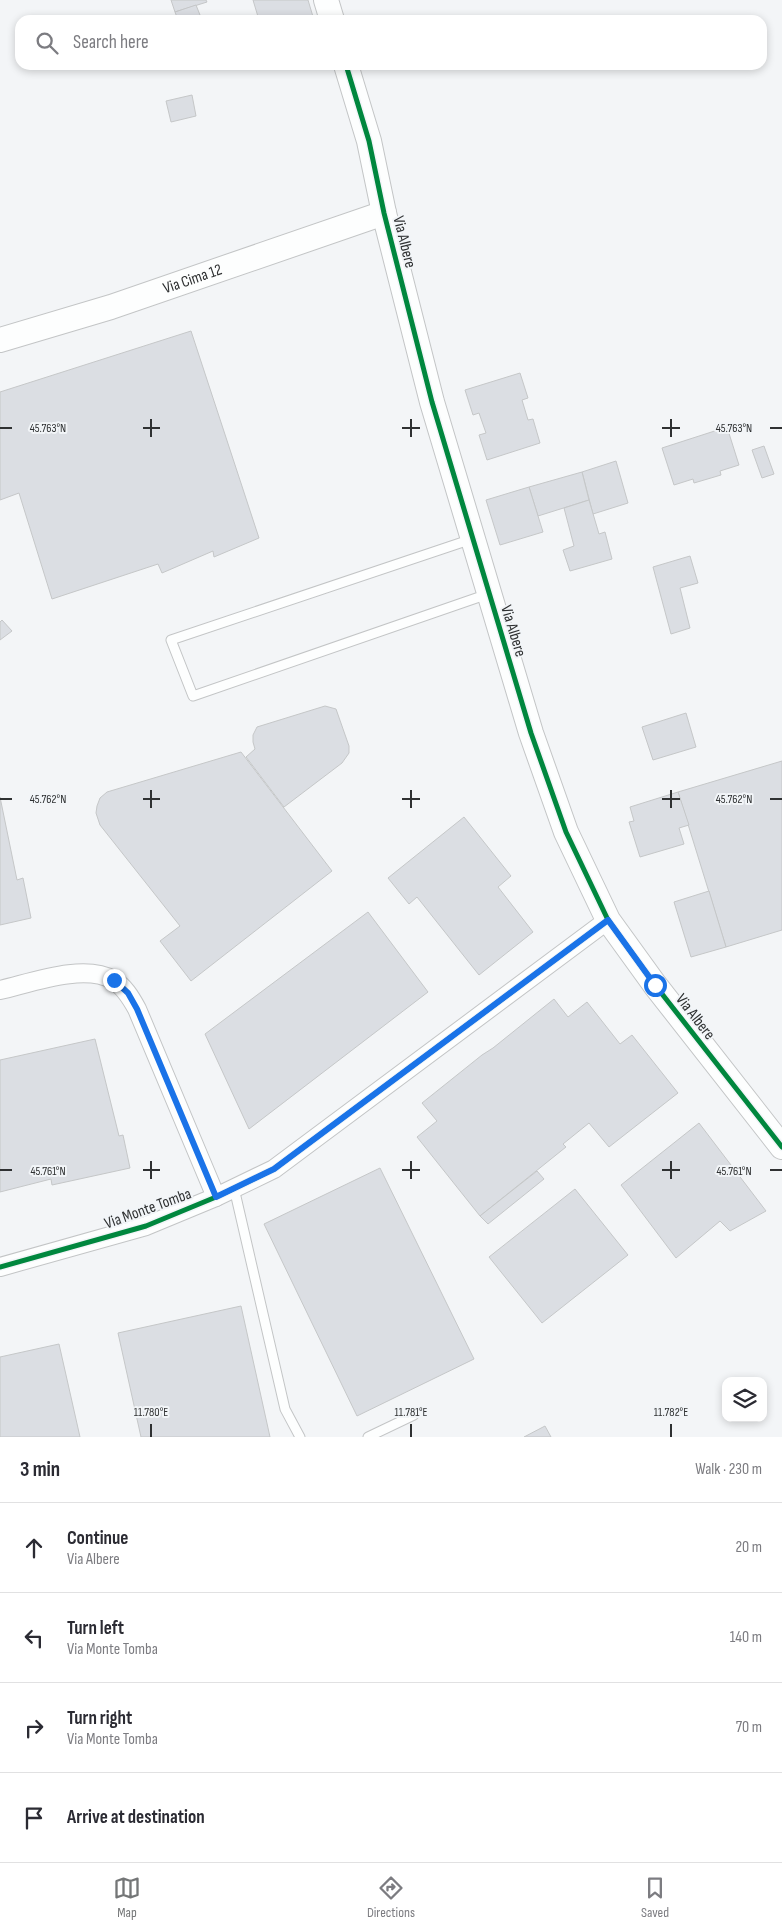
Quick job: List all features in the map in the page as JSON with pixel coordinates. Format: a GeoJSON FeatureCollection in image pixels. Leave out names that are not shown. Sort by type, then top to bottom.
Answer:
{"type":"FeatureCollection","features":[{"type":"Feature","properties":{"kind":"street"},"geometry":{"type":"LineString","coordinates":[[326,0],[330,15]]}},
{"type":"Feature","properties":{"kind":"street","name":"Via Albere"},"geometry":{"type":"LineString","coordinates":[[348,70],[369,141],[384,214],[432,402],[530,733],[566,832],[608,920],[655,985],[782,1147]]}},
{"type":"Feature","properties":{"kind":"street","name":"Via Cima 12"},"geometry":{"type":"LineString","coordinates":[[0,340],[110,307],[384,214]]}},
{"type":"Feature","properties":{"kind":"street","name":"Via Monte Tomba"},"geometry":{"type":"LineString","coordinates":[[0,1267],[146,1226],[216,1197],[274,1169],[608,920]]}},
{"type":"Feature","properties":{"kind":"street","name":"Via Monte Tomba"},"geometry":{"type":"LineString","coordinates":[[0,990],[80,973],[99,974],[114,980],[128,993],[137,1009],[216,1197]]}},
{"type":"Feature","properties":{"kind":"lane"},"geometry":{"type":"LineString","coordinates":[[473,539],[171,640],[193,696],[489,594]]}},
{"type":"Feature","properties":{"kind":"lane"},"geometry":{"type":"LineString","coordinates":[[234,1188],[284,1409],[300,1437]]}},
{"type":"Feature","properties":{"kind":"lane"},"geometry":{"type":"LineString","coordinates":[[368,1437],[414,1415]]}},
{"type":"Feature","properties":{"kind":"building"},"geometry":{"type":"Polygon","coordinates":[[[171,0],[206,0],[207,2],[175,12],[171,0]]]}},
{"type":"Feature","properties":{"kind":"building"},"geometry":{"type":"Polygon","coordinates":[[[253,0],[308,0],[312,15],[258,15],[253,0]]]}},
{"type":"Feature","properties":{"kind":"building"},"geometry":{"type":"Polygon","coordinates":[[[196,5],[200,15],[176,15],[175,12],[196,5]]]}},
{"type":"Feature","properties":{"kind":"building"},"geometry":{"type":"Polygon","coordinates":[[[192,95],[196,116],[171,122],[166,101],[192,95]]]}},
{"type":"Feature","properties":{"kind":"building"},"geometry":{"type":"Polygon","coordinates":[[[191,331],[259,538],[214,557],[213,551],[162,573],[158,564],[52,599],[19,493],[0,500],[0,392],[191,331]]]}},
{"type":"Feature","properties":{"kind":"building"},"geometry":{"type":"Polygon","coordinates":[[[520,373],[528,398],[522,400],[528,420],[533,419],[540,443],[487,460],[479,435],[486,433],[479,413],[473,415],[465,390],[520,373]]]}},
{"type":"Feature","properties":{"kind":"building"},"geometry":{"type":"Polygon","coordinates":[[[727,427],[739,465],[720,471],[721,475],[694,483],[693,479],[674,485],[662,448],[727,427]]]}},
{"type":"Feature","properties":{"kind":"building"},"geometry":{"type":"Polygon","coordinates":[[[764,446],[774,474],[762,478],[752,450],[764,446]]]}},
{"type":"Feature","properties":{"kind":"building"},"geometry":{"type":"Polygon","coordinates":[[[616,461],[628,503],[593,514],[582,472],[616,461]]]}},
{"type":"Feature","properties":{"kind":"building"},"geometry":{"type":"Polygon","coordinates":[[[582,472],[589,500],[538,516],[529,487],[582,472]]]}},
{"type":"Feature","properties":{"kind":"building"},"geometry":{"type":"Polygon","coordinates":[[[529,487],[543,532],[500,545],[486,500],[529,487]]]}},
{"type":"Feature","properties":{"kind":"building"},"geometry":{"type":"Polygon","coordinates":[[[589,500],[599,534],[605,532],[612,559],[570,571],[563,550],[574,546],[564,508],[589,500]]]}},
{"type":"Feature","properties":{"kind":"building"},"geometry":{"type":"Polygon","coordinates":[[[690,556],[698,583],[680,588],[690,628],[671,634],[653,567],[690,556]]]}},
{"type":"Feature","properties":{"kind":"building"},"geometry":{"type":"Polygon","coordinates":[[[2,620],[12,631],[0,640],[0,622],[2,620]]]}},
{"type":"Feature","properties":{"kind":"building"},"geometry":{"type":"Polygon","coordinates":[[[325,706],[336,709],[349,746],[349,753],[342,763],[284,807],[246,757],[255,749],[253,735],[257,727],[325,706]]]}},
{"type":"Feature","properties":{"kind":"building"},"geometry":{"type":"Polygon","coordinates":[[[686,713],[696,747],[653,760],[642,727],[686,713]]]}},
{"type":"Feature","properties":{"kind":"building"},"geometry":{"type":"Polygon","coordinates":[[[241,752],[332,871],[191,981],[160,941],[180,926],[100,825],[96,813],[97,806],[100,798],[107,792],[241,752]]]}},
{"type":"Feature","properties":{"kind":"building"},"geometry":{"type":"Polygon","coordinates":[[[782,761],[782,930],[726,947],[678,792],[782,761]]]}},
{"type":"Feature","properties":{"kind":"building"},"geometry":{"type":"Polygon","coordinates":[[[678,792],[689,825],[679,828],[684,844],[640,857],[629,822],[634,821],[630,807],[678,792]]]}},
{"type":"Feature","properties":{"kind":"building"},"geometry":{"type":"Polygon","coordinates":[[[0,797],[17,880],[23,878],[31,918],[0,925],[0,797]]]}},
{"type":"Feature","properties":{"kind":"building"},"geometry":{"type":"Polygon","coordinates":[[[464,817],[511,876],[498,887],[533,932],[479,975],[417,897],[409,904],[388,878],[464,817]]]}},
{"type":"Feature","properties":{"kind":"building"},"geometry":{"type":"Polygon","coordinates":[[[709,891],[726,947],[691,957],[674,902],[709,891]]]}},
{"type":"Feature","properties":{"kind":"building"},"geometry":{"type":"Polygon","coordinates":[[[368,912],[428,992],[249,1129],[205,1034],[368,912]]]}},
{"type":"Feature","properties":{"kind":"building"},"geometry":{"type":"Polygon","coordinates":[[[554,999],[568,1017],[587,1002],[620,1044],[632,1035],[678,1093],[609,1147],[589,1123],[563,1144],[566,1147],[480,1216],[417,1137],[437,1121],[422,1103],[554,999]]]}},
{"type":"Feature","properties":{"kind":"building"},"geometry":{"type":"Polygon","coordinates":[[[95,1039],[119,1136],[123,1135],[130,1168],[52,1185],[51,1179],[0,1192],[0,1060],[95,1039]]]}},
{"type":"Feature","properties":{"kind":"building"},"geometry":{"type":"Polygon","coordinates":[[[699,1123],[766,1211],[730,1231],[720,1221],[676,1258],[621,1185],[699,1123]]]}},
{"type":"Feature","properties":{"kind":"building"},"geometry":{"type":"Polygon","coordinates":[[[380,1168],[474,1359],[357,1416],[264,1224],[380,1168]]]}},
{"type":"Feature","properties":{"kind":"building"},"geometry":{"type":"Polygon","coordinates":[[[537,1171],[544,1179],[488,1224],[480,1216],[537,1171]]]}},
{"type":"Feature","properties":{"kind":"building"},"geometry":{"type":"Polygon","coordinates":[[[575,1189],[628,1255],[542,1323],[489,1257],[575,1189]]]}},
{"type":"Feature","properties":{"kind":"building"},"geometry":{"type":"Polygon","coordinates":[[[241,1306],[270,1437],[141,1437],[118,1333],[241,1306]]]}},
{"type":"Feature","properties":{"kind":"building"},"geometry":{"type":"Polygon","coordinates":[[[59,1344],[80,1437],[0,1437],[0,1357],[59,1344]]]}},
{"type":"Feature","properties":{"kind":"building"},"geometry":{"type":"Polygon","coordinates":[[[545,1426],[551,1437],[524,1437],[545,1426]]]}},
{"type":"Feature","properties":{"kind":"cycle path"},"geometry":{"type":"LineString","coordinates":[[348,70],[369,141],[384,213],[432,402],[531,733],[566,832],[608,920],[655,985],[782,1147]]}},
{"type":"Feature","properties":{"kind":"cycle path"},"geometry":{"type":"LineString","coordinates":[[0,1267],[146,1226],[216,1197],[274,1169],[608,920]]}},
{"type":"Feature","properties":{"kind":"route"},"geometry":{"type":"LineString","coordinates":[[114,980],[128,993],[137,1009],[216,1197],[274,1169],[608,920],[655,985]]}}]}
